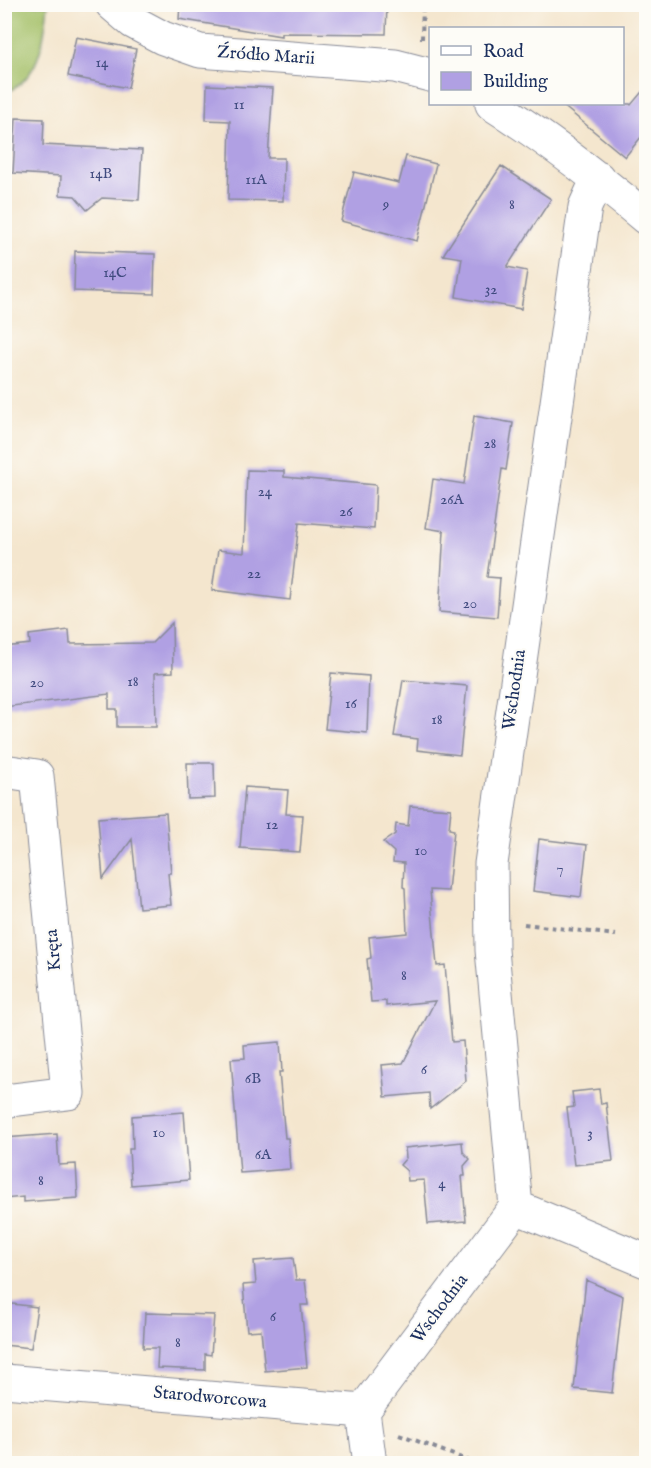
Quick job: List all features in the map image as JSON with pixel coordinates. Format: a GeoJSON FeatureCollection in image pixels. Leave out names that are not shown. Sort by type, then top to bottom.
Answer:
{"type":"FeatureCollection","features":[{"type":"Feature","properties":{"kind":"street","name":"Źródło Marii"},"geometry":{"type":"LineString","coordinates":[[112,4],[133,22],[163,38],[200,51],[394,66],[429,75]]}},
{"type":"Feature","properties":{"kind":"street"},"geometry":{"type":"LineString","coordinates":[[494,105],[532,129],[598,178],[646,218]]}},
{"type":"Feature","properties":{"kind":"street","name":"Wschodnia"},"geometry":{"type":"LineString","coordinates":[[363,1411],[516,1207],[490,920],[491,864],[585,207],[598,178]]}},
{"type":"Feature","properties":{"kind":"street","name":"Kręta"},"geometry":{"type":"LineString","coordinates":[[4,771],[37,776],[68,1093],[4,1101]]}},
{"type":"Feature","properties":{"kind":"street"},"geometry":{"type":"LineString","coordinates":[[516,1207],[646,1262]]}},
{"type":"Feature","properties":{"kind":"street","name":"Starodworcowa"},"geometry":{"type":"LineString","coordinates":[[4,1382],[363,1411]]}},
{"type":"Feature","properties":{"kind":"street"},"geometry":{"type":"LineString","coordinates":[[363,1411],[370,1464]]}},
{"type":"Feature","properties":{"kind":"path"},"geometry":{"type":"LineString","coordinates":[[66,4],[71,9]]}},
{"type":"Feature","properties":{"kind":"path"},"geometry":{"type":"LineString","coordinates":[[490,920],[616,935]]}},
{"type":"Feature","properties":{"kind":"path"},"geometry":{"type":"LineString","coordinates":[[394,1434],[401,1434],[477,1464]]}},
{"type":"Feature","properties":{"kind":"green space"},"geometry":{"type":"Polygon","coordinates":[[[5,4],[48,5],[42,44],[33,68],[26,78],[5,93],[5,4]]]}},
{"type":"Feature","properties":{"kind":"building"},"geometry":{"type":"Polygon","coordinates":[[[180,4],[387,4],[386,34],[281,33],[281,36],[179,19],[180,4]]]}},
{"type":"Feature","properties":{"kind":"building"},"geometry":{"type":"Polygon","coordinates":[[[76,37],[136,49],[128,88],[68,76],[76,37]]]}},
{"type":"Feature","properties":{"kind":"building"},"geometry":{"type":"Polygon","coordinates":[[[207,85],[273,88],[268,158],[284,158],[283,201],[228,200],[230,121],[206,120],[207,85]]]}},
{"type":"Feature","properties":{"kind":"building"},"geometry":{"type":"Polygon","coordinates":[[[646,87],[646,131],[625,157],[562,105],[630,104],[646,87]]]}},
{"type":"Feature","properties":{"kind":"building"},"geometry":{"type":"Polygon","coordinates":[[[16,118],[44,119],[43,145],[142,150],[139,200],[102,198],[87,210],[75,196],[60,195],[61,176],[13,173],[16,118]]]}},
{"type":"Feature","properties":{"kind":"building"},"geometry":{"type":"Polygon","coordinates":[[[406,156],[436,164],[417,241],[341,221],[354,172],[399,183],[406,156]]]}},
{"type":"Feature","properties":{"kind":"building"},"geometry":{"type":"Polygon","coordinates":[[[501,166],[551,199],[507,267],[527,271],[521,309],[456,297],[462,258],[443,255],[501,166]]]}},
{"type":"Feature","properties":{"kind":"building"},"geometry":{"type":"Polygon","coordinates":[[[75,251],[155,254],[154,294],[74,291],[75,251]]]}},
{"type":"Feature","properties":{"kind":"building"},"geometry":{"type":"Polygon","coordinates":[[[474,416],[513,423],[506,470],[502,469],[487,577],[500,578],[497,617],[439,612],[444,531],[426,528],[433,479],[464,484],[474,416]]]}},
{"type":"Feature","properties":{"kind":"building"},"geometry":{"type":"Polygon","coordinates":[[[247,470],[284,471],[284,477],[376,485],[374,529],[299,523],[290,600],[212,590],[218,550],[244,553],[247,470]]]}},
{"type":"Feature","properties":{"kind":"building"},"geometry":{"type":"Polygon","coordinates":[[[172,623],[173,672],[155,673],[156,727],[117,727],[117,709],[109,709],[109,694],[4,707],[4,647],[30,644],[29,635],[69,630],[70,644],[152,643],[172,623]]]}},
{"type":"Feature","properties":{"kind":"building"},"geometry":{"type":"Polygon","coordinates":[[[331,673],[369,676],[367,733],[325,729],[331,673]]]}},
{"type":"Feature","properties":{"kind":"building"},"geometry":{"type":"Polygon","coordinates":[[[403,680],[467,686],[460,755],[417,750],[418,739],[394,736],[403,680]]]}},
{"type":"Feature","properties":{"kind":"building"},"geometry":{"type":"Polygon","coordinates":[[[187,763],[214,763],[215,798],[188,799],[187,763]]]}},
{"type":"Feature","properties":{"kind":"building"},"geometry":{"type":"Polygon","coordinates":[[[245,787],[288,790],[286,814],[303,815],[300,852],[240,848],[245,787]]]}},
{"type":"Feature","properties":{"kind":"building"},"geometry":{"type":"Polygon","coordinates":[[[410,806],[451,809],[449,829],[454,830],[448,891],[430,890],[437,966],[445,965],[452,1042],[463,1041],[466,1081],[430,1109],[429,1093],[385,1097],[382,1065],[403,1063],[435,1001],[386,1006],[386,1001],[371,1002],[367,959],[371,958],[369,937],[407,933],[405,888],[403,887],[404,863],[393,862],[394,852],[383,842],[395,834],[396,824],[408,826],[410,806]]]}},
{"type":"Feature","properties":{"kind":"building"},"geometry":{"type":"Polygon","coordinates":[[[166,813],[171,905],[139,908],[132,839],[103,879],[98,818],[166,813]]]}},
{"type":"Feature","properties":{"kind":"building"},"geometry":{"type":"Polygon","coordinates":[[[539,839],[587,845],[581,897],[533,891],[539,839]]]}},
{"type":"Feature","properties":{"kind":"building"},"geometry":{"type":"Polygon","coordinates":[[[280,1042],[282,1072],[279,1072],[290,1169],[240,1173],[231,1059],[245,1058],[244,1045],[280,1042]]]}},
{"type":"Feature","properties":{"kind":"building"},"geometry":{"type":"Polygon","coordinates":[[[599,1089],[601,1104],[606,1103],[613,1161],[574,1165],[567,1108],[574,1107],[572,1092],[599,1089]]]}},
{"type":"Feature","properties":{"kind":"building"},"geometry":{"type":"Polygon","coordinates":[[[184,1112],[189,1180],[131,1185],[129,1149],[133,1149],[132,1116],[184,1112]]]}},
{"type":"Feature","properties":{"kind":"building"},"geometry":{"type":"Polygon","coordinates":[[[57,1134],[59,1165],[76,1164],[78,1198],[23,1202],[23,1197],[4,1199],[4,1138],[57,1134]]]}},
{"type":"Feature","properties":{"kind":"building"},"geometry":{"type":"Polygon","coordinates":[[[462,1142],[463,1152],[470,1159],[464,1166],[465,1176],[462,1176],[466,1221],[428,1224],[424,1180],[408,1181],[407,1171],[400,1165],[406,1158],[405,1148],[462,1142]]]}},
{"type":"Feature","properties":{"kind":"building"},"geometry":{"type":"Polygon","coordinates":[[[293,1258],[296,1280],[305,1280],[308,1305],[301,1305],[307,1367],[265,1371],[261,1330],[247,1331],[243,1285],[256,1284],[254,1261],[293,1258]]]}},
{"type":"Feature","properties":{"kind":"building"},"geometry":{"type":"Polygon","coordinates":[[[586,1280],[623,1296],[612,1393],[574,1389],[586,1280]]]}},
{"type":"Feature","properties":{"kind":"building"},"geometry":{"type":"Polygon","coordinates":[[[4,1303],[37,1307],[31,1348],[4,1345],[4,1303]]]}},
{"type":"Feature","properties":{"kind":"building"},"geometry":{"type":"Polygon","coordinates":[[[145,1313],[214,1315],[211,1355],[205,1354],[205,1370],[157,1368],[158,1348],[143,1348],[145,1313]]]}}]}
